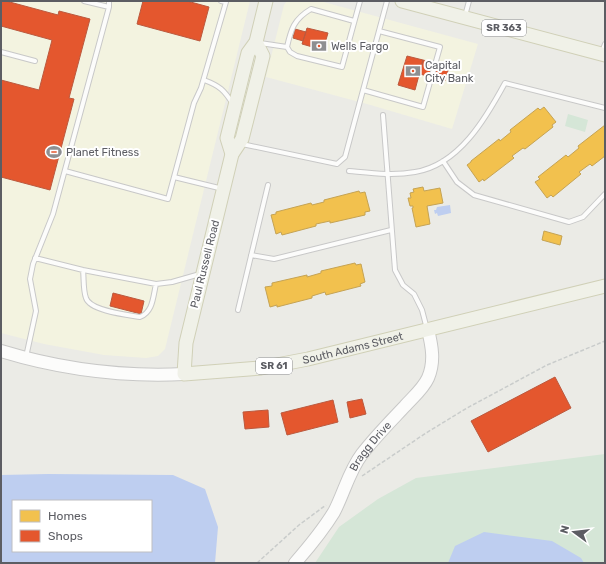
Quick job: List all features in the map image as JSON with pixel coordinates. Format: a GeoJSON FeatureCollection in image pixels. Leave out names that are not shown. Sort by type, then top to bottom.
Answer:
{"type":"FeatureCollection","features":[{"type":"Feature","properties":{"kind":"main road","name":"Paul Russell Road"},"geometry":{"type":"LineString","coordinates":[[232,154],[227,138],[248,53],[256,42],[266,1]]}},
{"type":"Feature","properties":{"kind":"main road","name":"SR 363"},"geometry":{"type":"LineString","coordinates":[[402,1],[465,18],[604,51]]}},
{"type":"Feature","properties":{"kind":"main road","name":"Paul Russell Road"},"geometry":{"type":"LineString","coordinates":[[184,374],[186,343],[202,273],[232,154],[242,139],[263,56],[256,42]]}},
{"type":"Feature","properties":{"kind":"main road","name":"South Adams Street"},"geometry":{"type":"LineString","coordinates":[[184,374],[224,372],[308,359],[605,286]]}},
{"type":"Feature","properties":{"kind":"street","name":"Bragg Drive"},"geometry":{"type":"LineString","coordinates":[[295,563],[325,525],[334,511],[361,456],[371,442],[418,392],[428,377],[432,358],[432,346],[428,330]]}},
{"type":"Feature","properties":{"kind":"street","name":"South Adams Street"},"geometry":{"type":"LineString","coordinates":[[1,351],[46,363],[95,371],[138,375],[184,374]]}},
{"type":"Feature","properties":{"kind":"lane"},"geometry":{"type":"LineString","coordinates":[[84,1],[108,7]]}},
{"type":"Feature","properties":{"kind":"lane"},"geometry":{"type":"LineString","coordinates":[[26,358],[36,311],[30,279],[32,264],[53,214],[108,7],[108,1]]}},
{"type":"Feature","properties":{"kind":"lane"},"geometry":{"type":"LineString","coordinates":[[65,171],[168,199],[194,103],[204,80],[226,2],[221,1]]}},
{"type":"Feature","properties":{"kind":"lane"},"geometry":{"type":"LineString","coordinates":[[354,21],[311,9],[302,14],[291,28],[287,47],[290,52],[297,56],[342,67],[360,1]]}},
{"type":"Feature","properties":{"kind":"lane"},"geometry":{"type":"LineString","coordinates":[[240,143],[337,164],[345,156],[388,1]]}},
{"type":"Feature","properties":{"kind":"lane"},"geometry":{"type":"LineString","coordinates":[[465,18],[469,1]]}},
{"type":"Feature","properties":{"kind":"lane"},"geometry":{"type":"LineString","coordinates":[[363,90],[423,107],[440,47],[379,31]]}},
{"type":"Feature","properties":{"kind":"lane"},"geometry":{"type":"LineString","coordinates":[[256,42],[287,47]]}},
{"type":"Feature","properties":{"kind":"lane"},"geometry":{"type":"LineString","coordinates":[[1,52],[35,61]]}},
{"type":"Feature","properties":{"kind":"lane"},"geometry":{"type":"LineString","coordinates":[[204,80],[218,85],[225,92],[235,107]]}},
{"type":"Feature","properties":{"kind":"lane"},"geometry":{"type":"LineString","coordinates":[[349,171],[387,175],[417,172],[451,157],[466,142],[484,118],[505,83],[605,108]]}},
{"type":"Feature","properties":{"kind":"lane"},"geometry":{"type":"LineString","coordinates":[[382,115],[394,270],[403,285],[414,294],[422,310],[428,330]]}},
{"type":"Feature","properties":{"kind":"lane"},"geometry":{"type":"LineString","coordinates":[[443,161],[458,182],[474,195],[569,222],[583,217],[605,194]]}},
{"type":"Feature","properties":{"kind":"lane"},"geometry":{"type":"LineString","coordinates":[[174,177],[223,189]]}},
{"type":"Feature","properties":{"kind":"lane"},"geometry":{"type":"LineString","coordinates":[[238,310],[268,186]]}},
{"type":"Feature","properties":{"kind":"lane"},"geometry":{"type":"LineString","coordinates":[[251,255],[274,259],[392,230]]}},
{"type":"Feature","properties":{"kind":"lane"},"geometry":{"type":"LineString","coordinates":[[35,258],[83,270],[156,284],[172,282],[202,273]]}},
{"type":"Feature","properties":{"kind":"lane"},"geometry":{"type":"LineString","coordinates":[[83,270],[86,298],[89,304],[96,308],[140,318],[146,315],[150,309],[156,284]]}},
{"type":"Feature","properties":{"kind":"path"},"geometry":{"type":"LineString","coordinates":[[359,478],[370,469],[467,408],[548,365],[605,341]]}},
{"type":"Feature","properties":{"kind":"path"},"geometry":{"type":"LineString","coordinates":[[257,563],[299,525],[343,492]]}},
{"type":"Feature","properties":{"kind":"shaded area"},"geometry":{"type":"Polygon","coordinates":[[[1,1],[250,1],[165,349],[158,356],[146,358],[104,355],[44,344],[1,333],[1,1]]]}},
{"type":"Feature","properties":{"kind":"shaded area"},"geometry":{"type":"Polygon","coordinates":[[[287,1],[320,1],[478,44],[452,129],[266,77],[284,5],[287,1]]]}},
{"type":"Feature","properties":{"kind":"shaded area"},"geometry":{"type":"Polygon","coordinates":[[[568,114],[588,120],[585,132],[565,126],[568,114]]]}},
{"type":"Feature","properties":{"kind":"shaded area"},"geometry":{"type":"Polygon","coordinates":[[[605,454],[605,563],[315,563],[339,527],[378,499],[416,478],[605,454]]]}},
{"type":"Feature","properties":{"kind":"water"},"geometry":{"type":"Polygon","coordinates":[[[450,205],[451,213],[438,216],[437,213],[435,214],[434,210],[436,210],[437,207],[450,205]]]}},
{"type":"Feature","properties":{"kind":"water"},"geometry":{"type":"Polygon","coordinates":[[[1,475],[173,475],[205,489],[218,527],[215,563],[1,563],[1,475]]]}},
{"type":"Feature","properties":{"kind":"water"},"geometry":{"type":"Polygon","coordinates":[[[484,532],[552,541],[581,558],[584,563],[448,563],[455,546],[484,532]]]}},
{"type":"Feature","properties":{"kind":"building: Homes"},"geometry":{"type":"Polygon","coordinates":[[[544,107],[556,122],[552,125],[553,127],[525,149],[523,148],[512,156],[514,158],[484,181],[483,179],[479,182],[467,165],[499,139],[500,141],[511,132],[510,130],[538,108],[540,110],[544,107]]]}},
{"type":"Feature","properties":{"kind":"building: Homes"},"geometry":{"type":"Polygon","coordinates":[[[605,125],[605,156],[592,166],[590,164],[579,172],[581,174],[553,197],[551,195],[547,198],[535,182],[540,179],[538,177],[566,155],[568,157],[579,148],[578,146],[605,125]]]}},
{"type":"Feature","properties":{"kind":"building: Homes"},"geometry":{"type":"Polygon","coordinates":[[[423,187],[424,191],[440,188],[443,203],[427,206],[430,224],[416,227],[412,208],[413,206],[410,206],[408,198],[411,198],[410,193],[414,192],[413,189],[423,187]]]}},
{"type":"Feature","properties":{"kind":"building: Homes"},"geometry":{"type":"Polygon","coordinates":[[[359,191],[360,193],[365,192],[370,211],[365,212],[365,215],[330,223],[330,221],[316,224],[316,226],[282,235],[281,232],[276,234],[271,215],[276,214],[276,212],[311,203],[312,205],[324,202],[324,200],[359,191]]]}},
{"type":"Feature","properties":{"kind":"building: Homes"},"geometry":{"type":"Polygon","coordinates":[[[544,231],[562,236],[560,245],[542,240],[544,231]]]}},
{"type":"Feature","properties":{"kind":"building: Homes"},"geometry":{"type":"Polygon","coordinates":[[[355,263],[356,265],[361,264],[365,282],[360,284],[361,286],[326,295],[325,292],[312,296],[312,298],[277,307],[277,305],[270,307],[265,287],[272,286],[272,283],[307,275],[307,277],[321,273],[321,271],[355,263]]]}},
{"type":"Feature","properties":{"kind":"building: Shops"},"geometry":{"type":"Polygon","coordinates":[[[1,1],[58,15],[59,11],[90,19],[69,98],[74,99],[50,190],[1,177],[1,80],[39,90],[52,40],[1,26],[1,1]]]}},
{"type":"Feature","properties":{"kind":"building: Shops"},"geometry":{"type":"Polygon","coordinates":[[[143,1],[187,1],[209,7],[200,41],[137,24],[143,1]]]}},
{"type":"Feature","properties":{"kind":"building: Shops"},"geometry":{"type":"Polygon","coordinates":[[[307,28],[328,33],[323,50],[302,44],[307,28]]]}},
{"type":"Feature","properties":{"kind":"building: Shops"},"geometry":{"type":"Polygon","coordinates":[[[295,29],[306,32],[303,41],[293,38],[295,29]]]}},
{"type":"Feature","properties":{"kind":"building: Shops","name":"Capital City Bank"},"geometry":{"type":"Polygon","coordinates":[[[407,56],[423,60],[415,90],[398,85],[407,56]]]}},
{"type":"Feature","properties":{"kind":"building: Shops"},"geometry":{"type":"Polygon","coordinates":[[[423,60],[449,67],[445,81],[420,74],[423,60]]]}},
{"type":"Feature","properties":{"kind":"building: Shops"},"geometry":{"type":"Polygon","coordinates":[[[113,293],[144,301],[141,314],[110,306],[113,293]]]}},
{"type":"Feature","properties":{"kind":"building: Shops"},"geometry":{"type":"Polygon","coordinates":[[[555,377],[571,408],[488,452],[471,421],[555,377]]]}},
{"type":"Feature","properties":{"kind":"building: Shops"},"geometry":{"type":"Polygon","coordinates":[[[362,399],[366,414],[350,418],[347,402],[362,399]]]}},
{"type":"Feature","properties":{"kind":"building: Shops"},"geometry":{"type":"Polygon","coordinates":[[[333,400],[338,422],[287,435],[281,413],[333,400]]]}},
{"type":"Feature","properties":{"kind":"building: Shops"},"geometry":{"type":"Polygon","coordinates":[[[268,410],[269,427],[245,429],[243,412],[268,410]]]}},
{"type":"Feature","properties":{"kind":"place","name":"Wells Fargo"},"geometry":{"type":"Point","coordinates":[319,46]}},
{"type":"Feature","properties":{"kind":"place","name":"Capital City Bank"},"geometry":{"type":"Point","coordinates":[413,71]}},
{"type":"Feature","properties":{"kind":"place","name":"Planet Fitness"},"geometry":{"type":"Point","coordinates":[54,152]}}]}
